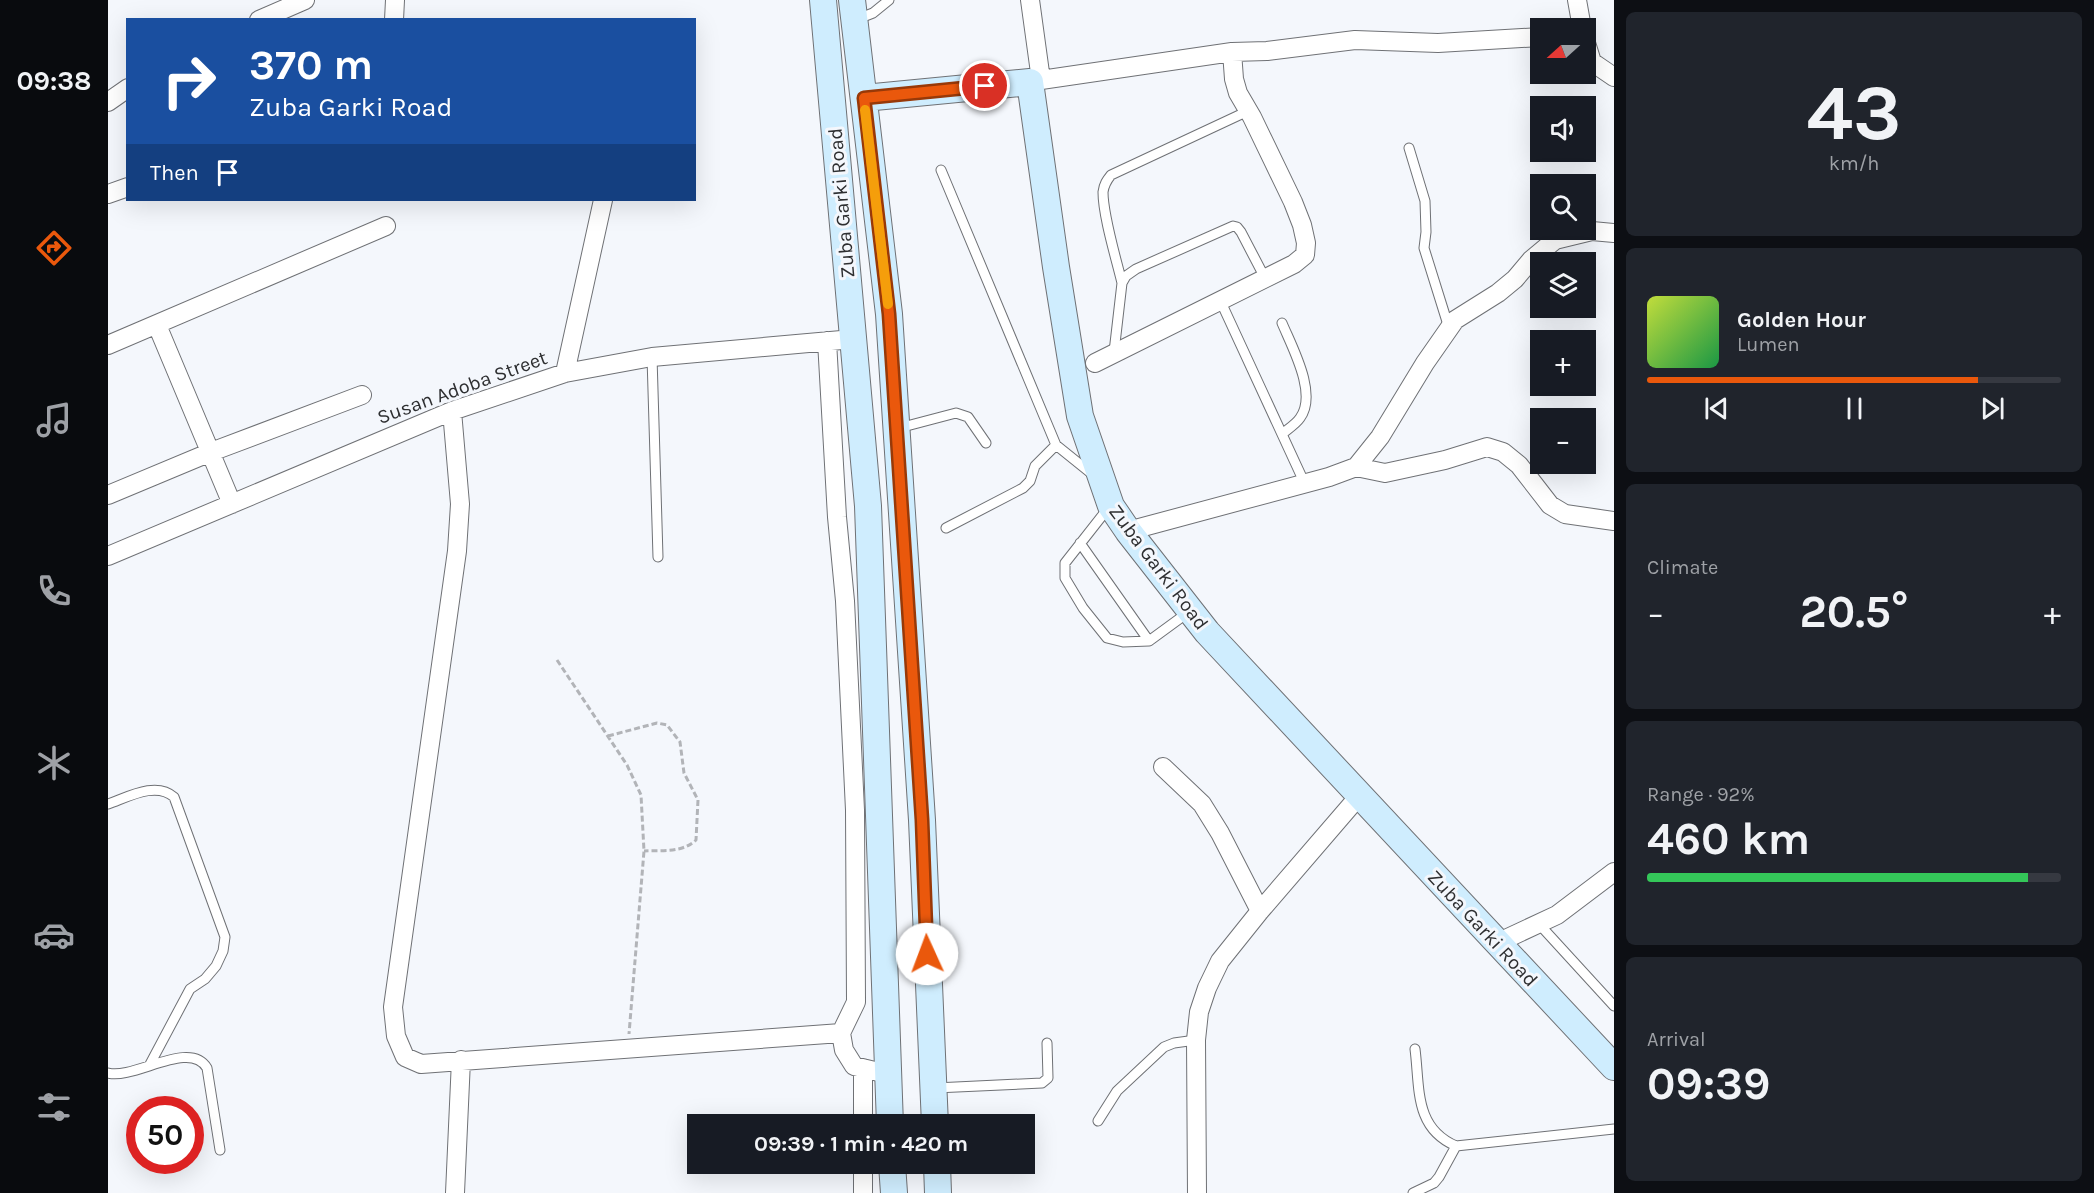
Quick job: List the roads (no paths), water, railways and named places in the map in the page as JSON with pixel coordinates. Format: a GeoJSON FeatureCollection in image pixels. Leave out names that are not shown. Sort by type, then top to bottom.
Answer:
{"type":"FeatureCollection","features":[{"type":"Feature","properties":{"kind":"main road","name":"Zuba Garki Road"},"geometry":{"type":"LineString","coordinates":[[823,0],[868,506],[889,1114]]}},
{"type":"Feature","properties":{"kind":"main road","name":"Zuba Garki Road"},"geometry":{"type":"LineString","coordinates":[[853,10],[889,314],[922,820],[934,1114]]}},
{"type":"Feature","properties":{"kind":"main road","name":"Zuba Garki Road"},"geometry":{"type":"LineString","coordinates":[[1035,81],[1056,267],[1080,416],[1107,494],[1128,531],[1215,640],[1614,1067]]}},
{"type":"Feature","properties":{"kind":"main road"},"geometry":{"type":"LineString","coordinates":[[864,98],[1035,81]]}},
{"type":"Feature","properties":{"kind":"main road"},"geometry":{"type":"LineString","coordinates":[[893,1174],[894,1193]]}},
{"type":"Feature","properties":{"kind":"main road"},"geometry":{"type":"LineString","coordinates":[[937,1174],[938,1193]]}},
{"type":"Feature","properties":{"kind":"street"},"geometry":{"type":"LineString","coordinates":[[264,18],[305,0]]}},
{"type":"Feature","properties":{"kind":"street"},"geometry":{"type":"LineString","coordinates":[[394,18],[395,0]]}},
{"type":"Feature","properties":{"kind":"street"},"geometry":{"type":"LineString","coordinates":[[1030,0],[1035,81],[1232,51],[1266,51],[1354,40],[1437,43],[1530,38]]}},
{"type":"Feature","properties":{"kind":"street"},"geometry":{"type":"LineString","coordinates":[[1577,0],[1580,18]]}},
{"type":"Feature","properties":{"kind":"street"},"geometry":{"type":"LineString","coordinates":[[1095,363],[1294,264],[1305,255],[1306,243],[1302,225],[1293,202],[1238,93],[1234,79],[1232,51]]}},
{"type":"Feature","properties":{"kind":"street"},"geometry":{"type":"LineString","coordinates":[[1596,65],[1614,77]]}},
{"type":"Feature","properties":{"kind":"street"},"geometry":{"type":"LineString","coordinates":[[108,102],[126,89]]}},
{"type":"Feature","properties":{"kind":"street"},"geometry":{"type":"LineString","coordinates":[[108,194],[126,188]]}},
{"type":"Feature","properties":{"kind":"street"},"geometry":{"type":"LineString","coordinates":[[565,373],[603,201]]}},
{"type":"Feature","properties":{"kind":"street"},"geometry":{"type":"LineString","coordinates":[[108,345],[386,226]]}},
{"type":"Feature","properties":{"kind":"street"},"geometry":{"type":"LineString","coordinates":[[1356,467],[1380,436],[1425,363],[1455,320],[1515,279],[1530,260],[1555,240],[1592,231],[1614,233]]}},
{"type":"Feature","properties":{"kind":"street"},"geometry":{"type":"LineString","coordinates":[[157,325],[232,504]]}},
{"type":"Feature","properties":{"kind":"street","name":"Susan Adoba Street"},"geometry":{"type":"LineString","coordinates":[[108,556],[452,411],[565,373],[652,357],[853,339]]}},
{"type":"Feature","properties":{"kind":"street"},"geometry":{"type":"LineString","coordinates":[[827,341],[835,485],[845,601],[855,810],[856,1002],[841,1033],[844,1050],[854,1066],[887,1074]]}},
{"type":"Feature","properties":{"kind":"street"},"geometry":{"type":"LineString","coordinates":[[108,495],[211,452],[362,395]]}},
{"type":"Feature","properties":{"kind":"street"},"geometry":{"type":"LineString","coordinates":[[452,411],[460,504],[457,551],[393,1007],[396,1036],[405,1057],[421,1064],[841,1033]]}},
{"type":"Feature","properties":{"kind":"street"},"geometry":{"type":"LineString","coordinates":[[1128,531],[1305,484],[1356,467],[1385,473],[1445,460],[1488,447],[1503,452],[1519,465],[1545,500],[1565,514],[1614,520]]}},
{"type":"Feature","properties":{"kind":"street"},"geometry":{"type":"LineString","coordinates":[[1163,767],[1202,804],[1220,833],[1260,911]]}},
{"type":"Feature","properties":{"kind":"street"},"geometry":{"type":"LineString","coordinates":[[1197,1193],[1196,1040],[1199,1012],[1207,988],[1220,961],[1359,796]]}},
{"type":"Feature","properties":{"kind":"street"},"geometry":{"type":"LineString","coordinates":[[1497,943],[1557,915],[1614,872]]}},
{"type":"Feature","properties":{"kind":"street"},"geometry":{"type":"LineString","coordinates":[[455,1193],[461,1060]]}},
{"type":"Feature","properties":{"kind":"street"},"geometry":{"type":"LineString","coordinates":[[863,1068],[863,1114]]}},
{"type":"Feature","properties":{"kind":"street"},"geometry":{"type":"LineString","coordinates":[[863,1174],[863,1193]]}},
{"type":"Feature","properties":{"kind":"lane"},"geometry":{"type":"LineString","coordinates":[[853,10],[873,13],[889,0]]}},
{"type":"Feature","properties":{"kind":"lane"},"geometry":{"type":"LineString","coordinates":[[1114,352],[1122,284],[1108,222],[1103,191],[1105,182],[1111,175],[1248,111]]}},
{"type":"Feature","properties":{"kind":"lane"},"geometry":{"type":"LineString","coordinates":[[1409,147],[1425,201],[1424,248],[1449,328]]}},
{"type":"Feature","properties":{"kind":"lane"},"geometry":{"type":"LineString","coordinates":[[941,170],[1056,445],[1107,494],[1080,543],[1065,563],[1065,578],[1083,608],[1107,638],[1123,642],[1149,641],[1190,611]]}},
{"type":"Feature","properties":{"kind":"lane"},"geometry":{"type":"LineString","coordinates":[[1122,284],[1126,276],[1136,269],[1233,226],[1241,232],[1265,278]]}},
{"type":"Feature","properties":{"kind":"lane"},"geometry":{"type":"LineString","coordinates":[[1220,300],[1305,484]]}},
{"type":"Feature","properties":{"kind":"lane"},"geometry":{"type":"LineString","coordinates":[[1282,323],[1307,391],[1306,407],[1300,418],[1282,434]]}},
{"type":"Feature","properties":{"kind":"lane"},"geometry":{"type":"LineString","coordinates":[[652,357],[658,557]]}},
{"type":"Feature","properties":{"kind":"lane"},"geometry":{"type":"LineString","coordinates":[[897,429],[956,413],[968,417],[986,443]]}},
{"type":"Feature","properties":{"kind":"lane"},"geometry":{"type":"LineString","coordinates":[[946,528],[1023,488],[1030,481],[1035,466],[1056,445]]}},
{"type":"Feature","properties":{"kind":"lane"},"geometry":{"type":"LineString","coordinates":[[1080,543],[1149,641]]}},
{"type":"Feature","properties":{"kind":"lane"},"geometry":{"type":"LineString","coordinates":[[108,804],[156,789],[164,790],[174,797],[225,937],[223,951],[216,966],[205,979],[190,989],[149,1066]]}},
{"type":"Feature","properties":{"kind":"lane"},"geometry":{"type":"LineString","coordinates":[[1539,924],[1614,1006]]}},
{"type":"Feature","properties":{"kind":"lane"},"geometry":{"type":"LineString","coordinates":[[1098,1121],[1117,1091],[1164,1047],[1196,1040]]}},
{"type":"Feature","properties":{"kind":"lane"},"geometry":{"type":"LineString","coordinates":[[933,1088],[1042,1083],[1048,1078],[1047,1043]]}},
{"type":"Feature","properties":{"kind":"lane"},"geometry":{"type":"LineString","coordinates":[[1415,1049],[1423,1115],[1431,1130],[1444,1141],[1456,1146],[1614,1129]]}},
{"type":"Feature","properties":{"kind":"lane"},"geometry":{"type":"LineString","coordinates":[[108,1073],[124,1072],[192,1057],[205,1063],[220,1150]]}},
{"type":"Feature","properties":{"kind":"lane"},"geometry":{"type":"LineString","coordinates":[[1413,1193],[1434,1183],[1456,1146]]}}]}
